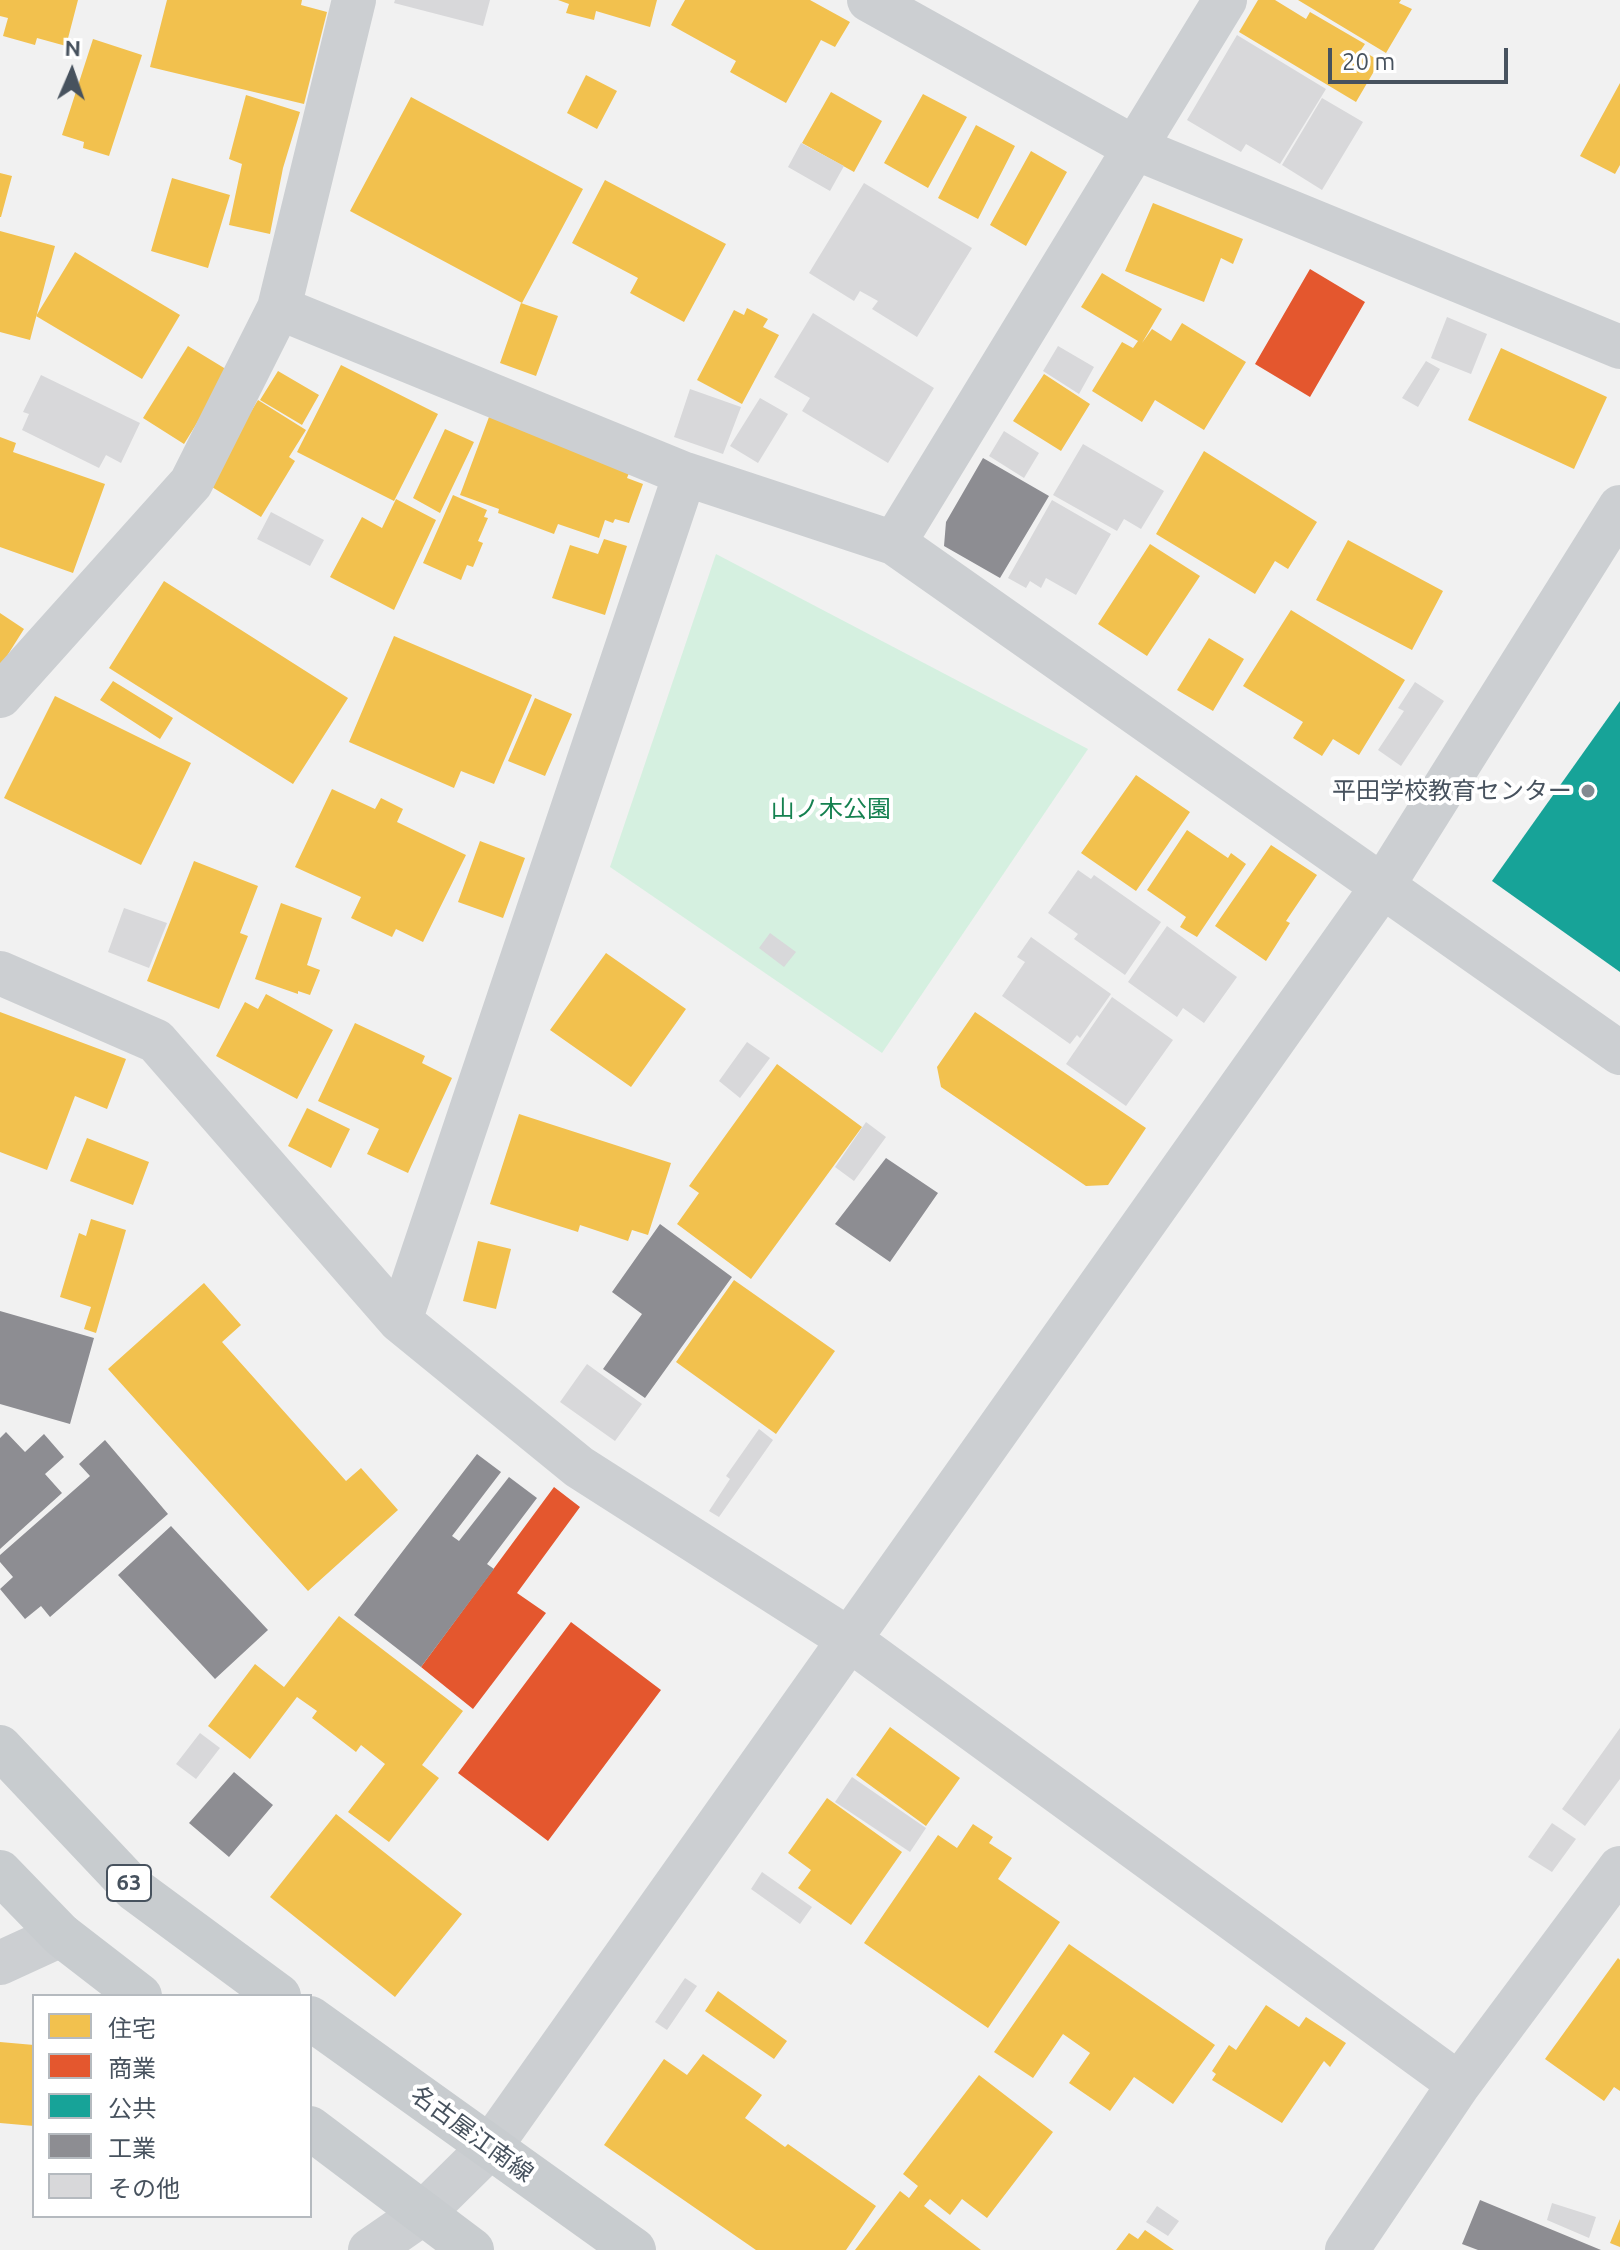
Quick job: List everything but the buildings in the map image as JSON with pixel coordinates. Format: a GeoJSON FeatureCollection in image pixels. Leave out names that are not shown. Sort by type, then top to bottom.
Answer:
{"type":"FeatureCollection","features":[{"type":"Feature","properties":{"kind":"main road","name":"63"},"geometry":{"type":"LineString","coordinates":[[0,1747],[134,1889],[276,1994]]}},
{"type":"Feature","properties":{"kind":"main road"},"geometry":{"type":"LineString","coordinates":[[0,1872],[61,1935],[137,1994]]}},
{"type":"Feature","properties":{"kind":"main road","name":"名古屋江南線"},"geometry":{"type":"LineString","coordinates":[[312,2019],[634,2250]]}},
{"type":"Feature","properties":{"kind":"main road"},"geometry":{"type":"LineString","coordinates":[[312,2130],[472,2250]]}},
{"type":"Feature","properties":{"kind":"street"},"geometry":{"type":"LineString","coordinates":[[0,696],[191,483],[279,308],[354,0]]}},
{"type":"Feature","properties":{"kind":"street"},"geometry":{"type":"LineString","coordinates":[[869,0],[1135,148],[1620,347]]}},
{"type":"Feature","properties":{"kind":"street"},"geometry":{"type":"LineString","coordinates":[[894,543],[1225,0]]}},
{"type":"Feature","properties":{"kind":"street"},"geometry":{"type":"LineString","coordinates":[[279,308],[685,474],[894,543],[1620,1053]]}},
{"type":"Feature","properties":{"kind":"street"},"geometry":{"type":"LineString","coordinates":[[400,1321],[685,474]]}},
{"type":"Feature","properties":{"kind":"street"},"geometry":{"type":"LineString","coordinates":[[370,2250],[422,2214],[490,2147],[1382,887],[1608,553],[1620,507]]}},
{"type":"Feature","properties":{"kind":"street"},"geometry":{"type":"LineString","coordinates":[[0,973],[156,1041],[400,1321],[579,1467],[850,1640],[1459,2084]]}},
{"type":"Feature","properties":{"kind":"street"},"geometry":{"type":"LineString","coordinates":[[1347,2250],[1459,2084],[1620,1868]]}},
{"type":"Feature","properties":{"kind":"street"},"geometry":{"type":"LineString","coordinates":[[0,1963],[61,1935]]}},
{"type":"Feature","properties":{"kind":"green space","name":"山ノ木公園"},"geometry":{"type":"Polygon","coordinates":[[[716,554],[1088,749],[882,1053],[610,867],[716,554]]]}},
{"type":"Feature","properties":{"kind":"place","name":"平田学校教育センター"},"geometry":{"type":"Point","coordinates":[1588,791]}}]}
